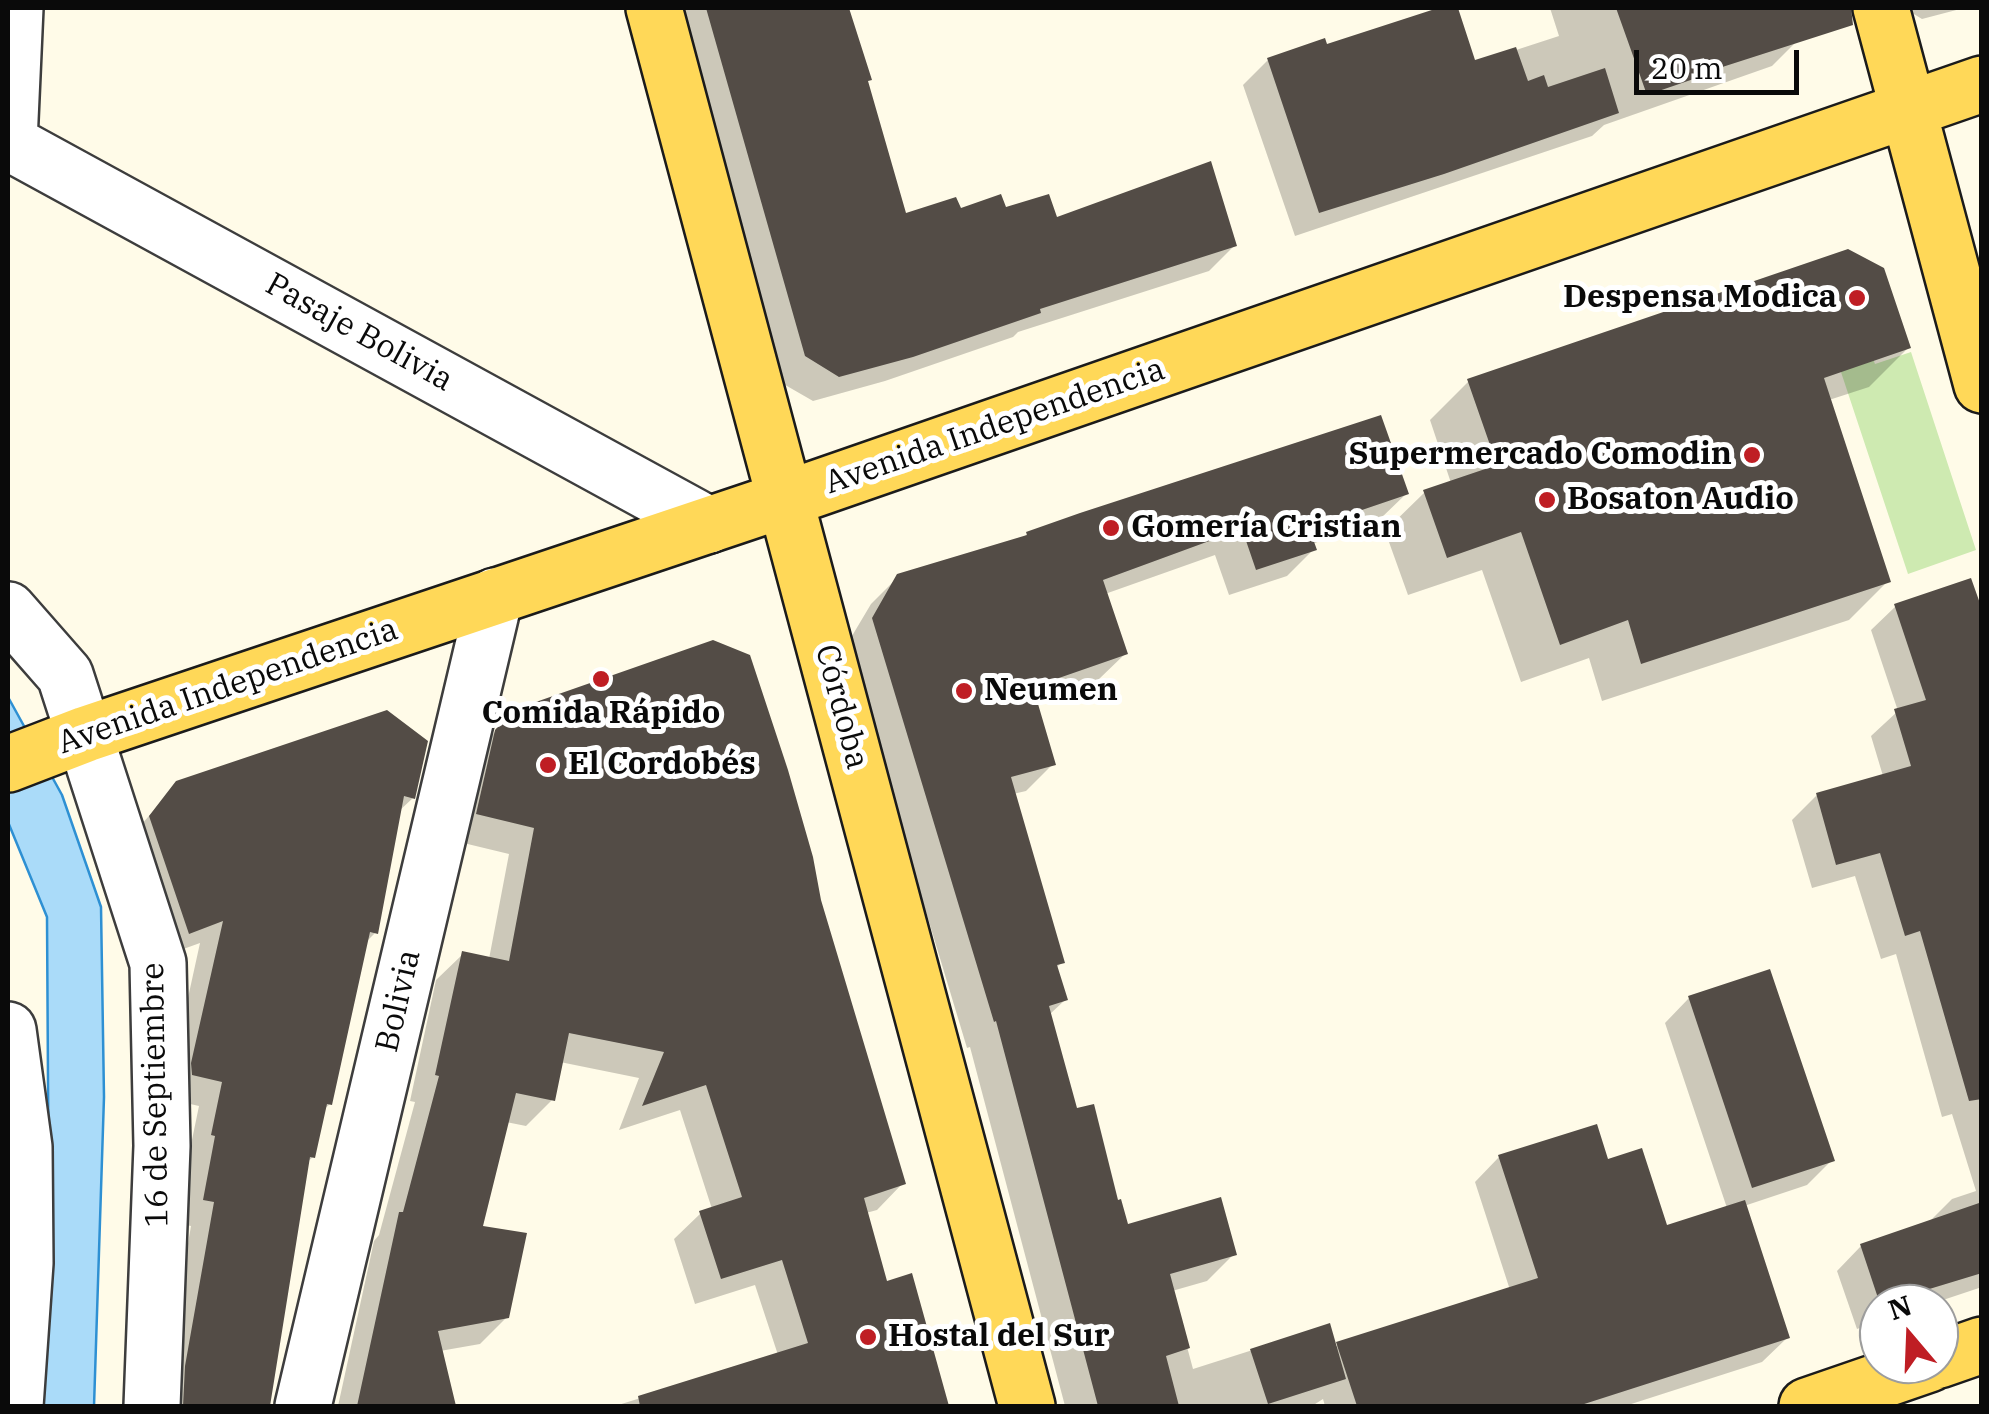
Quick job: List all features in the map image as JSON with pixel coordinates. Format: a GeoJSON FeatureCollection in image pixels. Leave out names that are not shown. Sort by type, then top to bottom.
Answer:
{"type":"FeatureCollection","features":[{"type":"Feature","properties":{"kind":"main road","name":"Córdoba"},"geometry":{"type":"LineString","coordinates":[[654,8],[1026,1406]]}},
{"type":"Feature","properties":{"kind":"main road"},"geometry":{"type":"LineString","coordinates":[[1881,8],[1982,385]]}},
{"type":"Feature","properties":{"kind":"main road","name":"Avenida Independencia"},"geometry":{"type":"LineString","coordinates":[[8,764],[86,734],[786,500],[1982,84]]}},
{"type":"Feature","properties":{"kind":"main road"},"geometry":{"type":"LineString","coordinates":[[1807,1406],[1870,1384]]}},
{"type":"Feature","properties":{"kind":"street"},"geometry":{"type":"LineString","coordinates":[[8,142],[15,8]]}},
{"type":"Feature","properties":{"kind":"street","name":"Pasaje Bolivia"},"geometry":{"type":"LineString","coordinates":[[8,142],[710,525]]}},
{"type":"Feature","properties":{"kind":"street","name":"Bolivia"},"geometry":{"type":"LineString","coordinates":[[303,1406],[495,596]]}},
{"type":"Feature","properties":{"kind":"street","name":"16 de Septiembre"},"geometry":{"type":"LineString","coordinates":[[8,610],[66,676],[158,963],[162,1146],[152,1406]]}},
{"type":"Feature","properties":{"kind":"street"},"geometry":{"type":"LineString","coordinates":[[8,1030],[24,1147],[25,1262],[15,1406]]}},
{"type":"Feature","properties":{"kind":"green space"},"geometry":{"type":"Polygon","coordinates":[[[1863,331],[1875,364],[1911,352],[1976,550],[1908,574],[1831,342],[1863,331]]]}},
{"type":"Feature","properties":{"kind":"water"},"geometry":{"type":"Polygon","coordinates":[[[8,697],[62,795],[101,907],[104,1097],[94,1406],[42,1406],[49,1245],[47,917],[8,822],[8,697]]]}},
{"type":"Feature","properties":{"kind":"building"},"geometry":{"type":"Polygon","coordinates":[[[706,8],[849,8],[906,213],[956,197],[961,208],[1001,194],[1006,207],[1049,194],[1057,217],[1211,161],[1237,246],[1040,309],[1041,313],[913,357],[839,377],[805,356],[706,8]]]}},
{"type":"Feature","properties":{"kind":"building"},"geometry":{"type":"Polygon","coordinates":[[[1438,8],[1458,8],[1475,60],[1516,47],[1528,81],[1544,75],[1548,87],[1605,68],[1619,113],[1319,213],[1267,58],[1325,38],[1327,44],[1438,8]]]}},
{"type":"Feature","properties":{"kind":"building"},"geometry":{"type":"Polygon","coordinates":[[[1616,8],[1851,8],[1853,25],[1647,95],[1616,8]]]}},
{"type":"Feature","properties":{"kind":"building"},"geometry":{"type":"Polygon","coordinates":[[[1848,249],[1884,268],[1911,348],[1824,378],[1891,582],[1641,664],[1628,620],[1560,645],[1521,532],[1447,558],[1423,490],[1497,465],[1467,379],[1848,249]]]}},
{"type":"Feature","properties":{"kind":"building"},"geometry":{"type":"Polygon","coordinates":[[[1381,415],[1409,494],[1309,528],[1317,550],[1256,570],[1242,529],[1103,580],[1128,654],[1033,687],[1056,765],[1011,777],[1065,963],[1057,965],[1068,1000],[1049,1006],[1077,1108],[1094,1104],[1118,1200],[1121,1199],[1128,1224],[1221,1197],[1237,1255],[1170,1274],[1190,1348],[1166,1356],[1179,1406],[1098,1406],[996,1021],[872,618],[897,574],[1027,535],[1026,532],[1080,513],[1381,415]]]}},
{"type":"Feature","properties":{"kind":"building"},"geometry":{"type":"Polygon","coordinates":[[[1971,578],[1982,609],[1982,1099],[1969,1101],[1920,931],[1905,936],[1880,853],[1836,865],[1816,793],[1911,766],[1894,709],[1926,700],[1894,604],[1971,578]]]}},
{"type":"Feature","properties":{"kind":"building"},"geometry":{"type":"Polygon","coordinates":[[[713,640],[750,655],[788,770],[821,900],[906,1184],[864,1198],[887,1281],[912,1273],[949,1406],[640,1406],[638,1396],[808,1343],[782,1260],[721,1279],[699,1211],[742,1197],[706,1085],[642,1106],[664,1052],[569,1033],[555,1101],[516,1093],[483,1226],[527,1233],[509,1318],[438,1331],[456,1406],[357,1406],[399,1212],[403,1212],[439,1076],[435,1075],[462,951],[509,961],[534,828],[476,814],[495,730],[513,710],[713,640]]]}},
{"type":"Feature","properties":{"kind":"building"},"geometry":{"type":"Polygon","coordinates":[[[387,710],[428,741],[415,799],[404,796],[378,934],[370,932],[332,1105],[327,1104],[315,1158],[310,1157],[270,1406],[183,1406],[185,1366],[214,1202],[203,1200],[222,1082],[192,1075],[191,1063],[223,921],[189,934],[149,816],[176,781],[387,710]]]}},
{"type":"Feature","properties":{"kind":"building"},"geometry":{"type":"Polygon","coordinates":[[[1770,969],[1835,1161],[1752,1188],[1688,996],[1770,969]]]}},
{"type":"Feature","properties":{"kind":"building"},"geometry":{"type":"Polygon","coordinates":[[[1597,1124],[1608,1159],[1642,1148],[1667,1225],[1745,1200],[1790,1338],[1578,1406],[1357,1406],[1336,1342],[1538,1278],[1498,1155],[1597,1124]]]}},
{"type":"Feature","properties":{"kind":"building"},"geometry":{"type":"Polygon","coordinates":[[[1982,1202],[1982,1273],[1946,1284],[1873,1284],[1860,1244],[1982,1202]]]}},
{"type":"Feature","properties":{"kind":"building"},"geometry":{"type":"Polygon","coordinates":[[[1330,1323],[1346,1379],[1268,1404],[1250,1349],[1330,1323]]]}},
{"type":"Feature","properties":{"kind":"place","name":"Despensa Modica"},"geometry":{"type":"Point","coordinates":[1857,298]}},
{"type":"Feature","properties":{"kind":"place","name":"Supermercado Comodin"},"geometry":{"type":"Point","coordinates":[1752,455]}},
{"type":"Feature","properties":{"kind":"place","name":"Bosaton Audio"},"geometry":{"type":"Point","coordinates":[1547,500]}},
{"type":"Feature","properties":{"kind":"place","name":"Gomería Cristian"},"geometry":{"type":"Point","coordinates":[1111,528]}},
{"type":"Feature","properties":{"kind":"place","name":"Comida Rápido"},"geometry":{"type":"Point","coordinates":[601,679]}},
{"type":"Feature","properties":{"kind":"place","name":"Neumen"},"geometry":{"type":"Point","coordinates":[964,691]}},
{"type":"Feature","properties":{"kind":"place","name":"El Cordobés"},"geometry":{"type":"Point","coordinates":[548,765]}},
{"type":"Feature","properties":{"kind":"place","name":"Hostal del Sur"},"geometry":{"type":"Point","coordinates":[868,1337]}}]}
